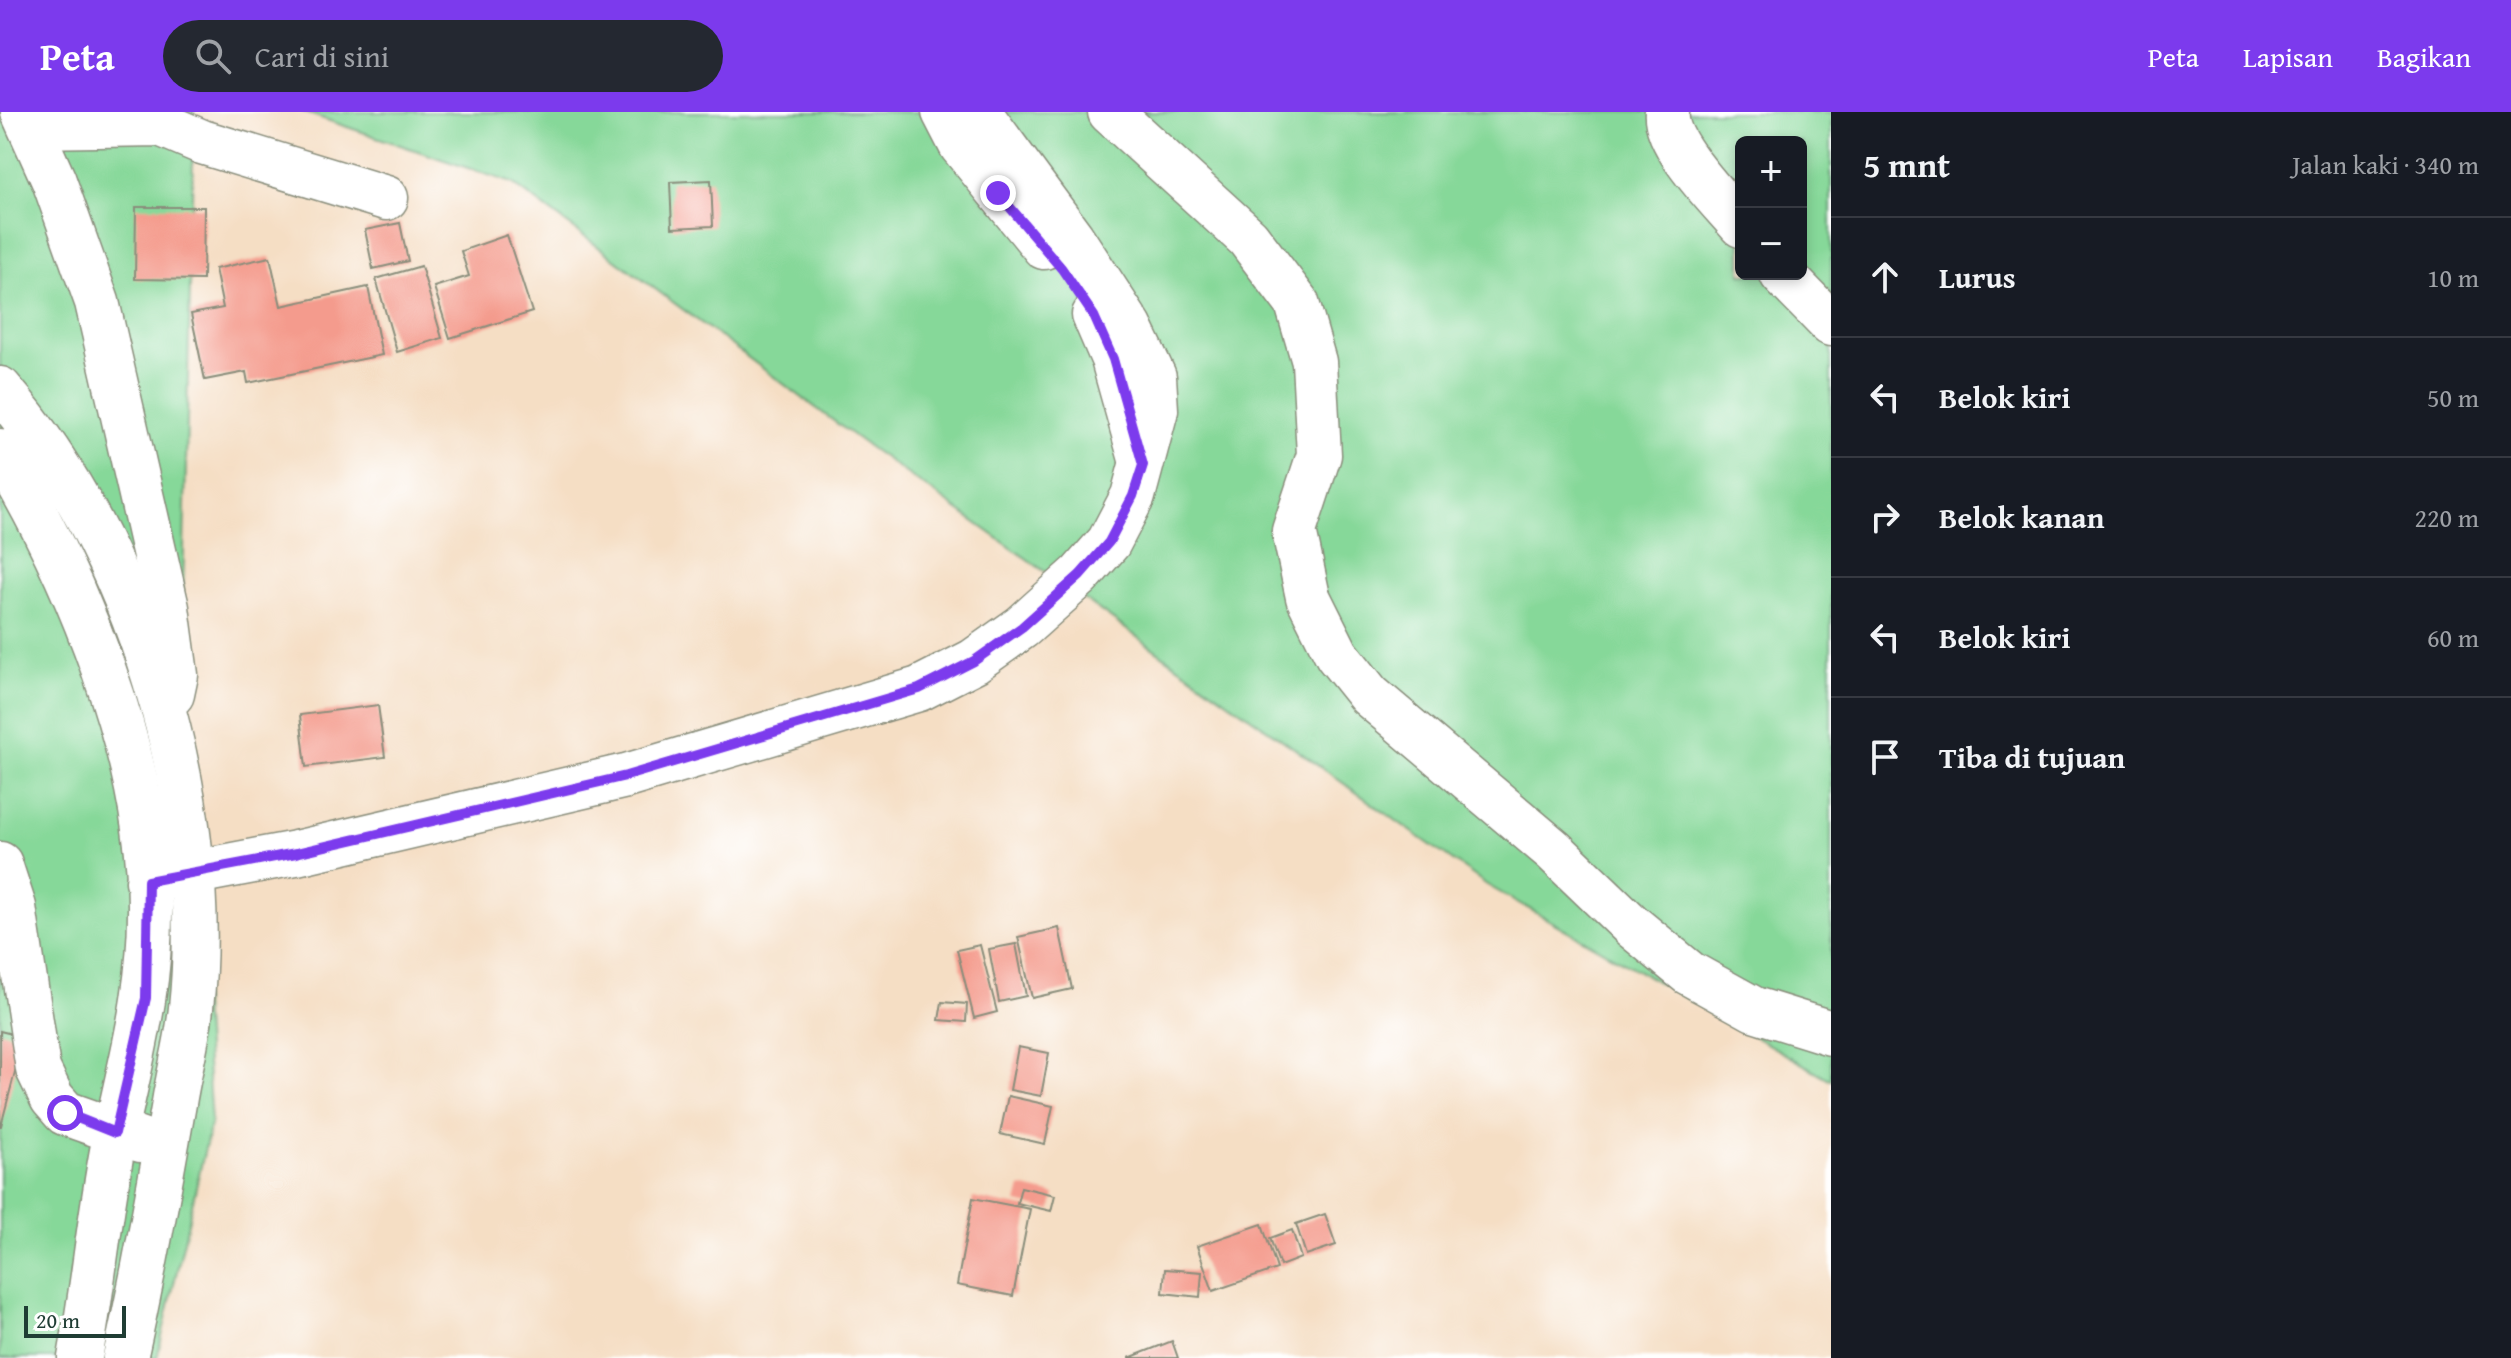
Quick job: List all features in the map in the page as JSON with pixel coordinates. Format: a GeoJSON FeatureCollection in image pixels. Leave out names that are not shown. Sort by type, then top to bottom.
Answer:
{"type":"FeatureCollection","features":[{"type":"Feature","properties":{"kind":"street"},"geometry":{"type":"LineString","coordinates":[[944,112],[961,145],[1062,269],[1094,316],[1113,359],[1143,465]]}},
{"type":"Feature","properties":{"kind":"street"},"geometry":{"type":"LineString","coordinates":[[148,881],[194,875],[626,776],[919,689],[974,661],[1022,627],[1080,575],[1109,542],[1133,496],[1156,410],[1154,377],[1130,327],[1072,238],[979,112]]}},
{"type":"Feature","properties":{"kind":"street"},"geometry":{"type":"LineString","coordinates":[[1110,112],[1248,238],[1297,303],[1314,362],[1319,455],[1294,531],[1308,597],[1337,655],[1369,695],[1553,850],[1632,926],[1689,973],[1754,1009],[1831,1033]]}},
{"type":"Feature","properties":{"kind":"street"},"geometry":{"type":"LineString","coordinates":[[1667,112],[1666,120],[1683,156],[1735,218]]}},
{"type":"Feature","properties":{"kind":"street"},"geometry":{"type":"LineString","coordinates":[[122,734],[164,709],[172,698],[176,675],[167,608],[97,302],[28,119],[160,124],[202,142],[386,198]]}},
{"type":"Feature","properties":{"kind":"street"},"geometry":{"type":"LineString","coordinates":[[1788,280],[1831,324]]}},
{"type":"Feature","properties":{"kind":"street"},"geometry":{"type":"LineString","coordinates":[[0,389],[27,419],[78,500],[130,613],[164,709],[194,875],[191,1008],[125,1358]]}},
{"type":"Feature","properties":{"kind":"street"},"geometry":{"type":"LineString","coordinates":[[0,451],[24,490],[74,594],[122,734],[141,802],[148,881],[146,998],[115,1133],[80,1358]]}},
{"type":"Feature","properties":{"kind":"street"},"geometry":{"type":"LineString","coordinates":[[0,864],[14,907],[14,999],[38,1069],[52,1098],[65,1113],[115,1133],[166,1148]]}},
{"type":"Feature","properties":{"kind":"green space"},"geometry":{"type":"Polygon","coordinates":[[[0,112],[194,112],[181,681],[211,1122],[157,1358],[0,1358],[0,112]]]}},
{"type":"Feature","properties":{"kind":"green space"},"geometry":{"type":"Polygon","coordinates":[[[303,112],[1831,112],[1831,1080],[1487,885],[862,442],[512,183],[303,112]]]}},
{"type":"Feature","properties":{"kind":"building"},"geometry":{"type":"Polygon","coordinates":[[[711,180],[713,226],[672,228],[670,182],[711,180]]]}},
{"type":"Feature","properties":{"kind":"building"},"geometry":{"type":"Polygon","coordinates":[[[136,207],[204,207],[203,280],[135,279],[136,207]]]}},
{"type":"Feature","properties":{"kind":"building"},"geometry":{"type":"Polygon","coordinates":[[[400,223],[408,261],[373,269],[365,230],[400,223]]]}},
{"type":"Feature","properties":{"kind":"building"},"geometry":{"type":"Polygon","coordinates":[[[507,235],[532,312],[450,338],[434,287],[469,276],[461,251],[507,235]]]}},
{"type":"Feature","properties":{"kind":"building"},"geometry":{"type":"Polygon","coordinates":[[[270,257],[281,306],[368,287],[382,355],[248,383],[246,372],[205,380],[191,314],[223,308],[215,269],[270,257]]]}},
{"type":"Feature","properties":{"kind":"building"},"geometry":{"type":"Polygon","coordinates":[[[421,266],[442,338],[397,352],[376,279],[421,266]]]}},
{"type":"Feature","properties":{"kind":"building"},"geometry":{"type":"Polygon","coordinates":[[[378,705],[385,757],[306,767],[300,715],[378,705]]]}},
{"type":"Feature","properties":{"kind":"building"},"geometry":{"type":"Polygon","coordinates":[[[1059,928],[1072,989],[1032,998],[1018,937],[1059,928]]]}},
{"type":"Feature","properties":{"kind":"building"},"geometry":{"type":"Polygon","coordinates":[[[1016,944],[1026,996],[999,1002],[989,949],[1016,944]]]}},
{"type":"Feature","properties":{"kind":"building"},"geometry":{"type":"Polygon","coordinates":[[[980,945],[997,1012],[974,1018],[957,950],[980,945]]]}},
{"type":"Feature","properties":{"kind":"building"},"geometry":{"type":"Polygon","coordinates":[[[942,1002],[967,1004],[966,1022],[939,1020],[942,1002]]]}},
{"type":"Feature","properties":{"kind":"building"},"geometry":{"type":"Polygon","coordinates":[[[0,1031],[24,1037],[1,1126],[0,1126],[0,1031]]]}},
{"type":"Feature","properties":{"kind":"building"},"geometry":{"type":"Polygon","coordinates":[[[1018,1047],[1049,1053],[1041,1096],[1010,1090],[1018,1047]]]}},
{"type":"Feature","properties":{"kind":"building"},"geometry":{"type":"Polygon","coordinates":[[[1008,1096],[1053,1106],[1045,1144],[1000,1134],[1008,1096]]]}},
{"type":"Feature","properties":{"kind":"building"},"geometry":{"type":"Polygon","coordinates":[[[1021,1187],[1055,1195],[1051,1211],[1017,1203],[1021,1187]]]}},
{"type":"Feature","properties":{"kind":"building"},"geometry":{"type":"Polygon","coordinates":[[[973,1198],[1030,1209],[1013,1296],[957,1285],[973,1198]]]}},
{"type":"Feature","properties":{"kind":"building"},"geometry":{"type":"Polygon","coordinates":[[[1325,1214],[1336,1245],[1306,1255],[1296,1224],[1325,1214]]]}},
{"type":"Feature","properties":{"kind":"building"},"geometry":{"type":"Polygon","coordinates":[[[1262,1224],[1277,1269],[1213,1291],[1197,1246],[1262,1224]]]}},
{"type":"Feature","properties":{"kind":"building"},"geometry":{"type":"Polygon","coordinates":[[[1292,1230],[1301,1258],[1280,1266],[1270,1238],[1292,1230]]]}},
{"type":"Feature","properties":{"kind":"building"},"geometry":{"type":"Polygon","coordinates":[[[1165,1269],[1202,1272],[1200,1297],[1163,1293],[1165,1269]]]}},
{"type":"Feature","properties":{"kind":"building"},"geometry":{"type":"Polygon","coordinates":[[[1172,1341],[1178,1358],[1129,1358],[1172,1341]]]}},
{"type":"Feature","properties":{"kind":"route"},"geometry":{"type":"LineString","coordinates":[[65,1113],[115,1133],[146,998],[148,881],[194,875],[296,853],[626,776],[919,689],[974,661],[1022,627],[1080,575],[1109,542],[1133,496],[1143,465],[1113,359],[1094,316],[1062,269],[998,193]]}}]}
